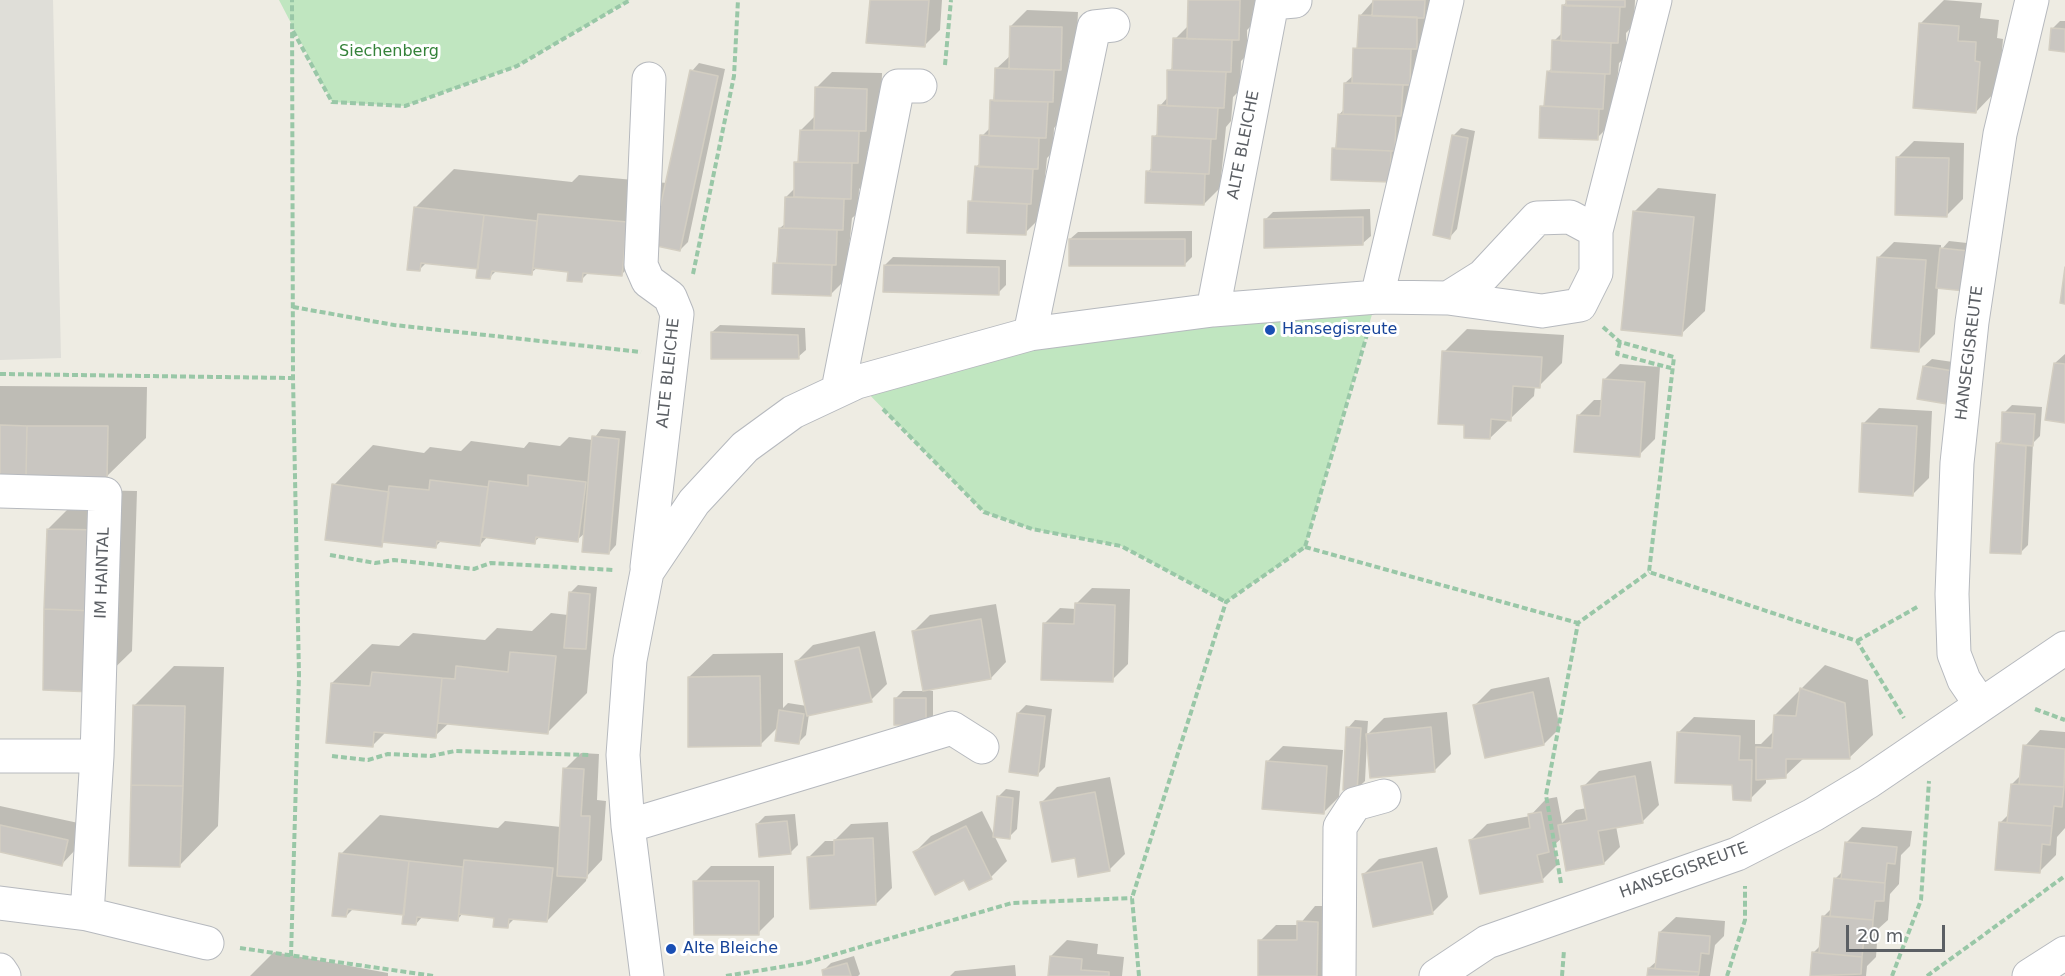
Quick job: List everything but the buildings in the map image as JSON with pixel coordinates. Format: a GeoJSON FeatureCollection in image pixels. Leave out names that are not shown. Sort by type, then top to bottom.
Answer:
{"type":"FeatureCollection","features":[{"type":"Feature","properties":{"kind":"street"},"geometry":{"type":"LineString","coordinates":[[1377,297],[1447,0]]}},
{"type":"Feature","properties":{"kind":"street","name":"ALTE BLEICHE"},"geometry":{"type":"LineString","coordinates":[[647,572],[694,502],[745,447],[792,412],[848,386],[1030,334],[1213,310],[1377,297],[1448,298],[1542,310],[1580,305],[1596,273],[1596,231],[1655,0]]}},
{"type":"Feature","properties":{"kind":"street","name":"HANSEGISREUTE"},"geometry":{"type":"LineString","coordinates":[[1981,705],[1964,680],[1954,654],[1952,594],[1957,463],[1972,322],[2000,134],[2032,0]]}},
{"type":"Feature","properties":{"kind":"street","name":"ALTE BLEICHE"},"geometry":{"type":"LineString","coordinates":[[1213,310],[1272,3],[1295,1]]}},
{"type":"Feature","properties":{"kind":"street"},"geometry":{"type":"LineString","coordinates":[[1030,334],[1094,27],[1113,25]]}},
{"type":"Feature","properties":{"kind":"street","name":"ALTE BLEICHE"},"geometry":{"type":"LineString","coordinates":[[647,976],[628,826],[623,755],[630,660],[647,572],[677,314],[670,297],[648,281],[641,265],[649,79]]}},
{"type":"Feature","properties":{"kind":"street"},"geometry":{"type":"LineString","coordinates":[[848,386],[898,86],[920,86]]}},
{"type":"Feature","properties":{"kind":"street"},"geometry":{"type":"LineString","coordinates":[[1448,298],[1483,276],[1537,218],[1570,217],[1596,231]]}},
{"type":"Feature","properties":{"kind":"street","name":"IM HAINTAL"},"geometry":{"type":"LineString","coordinates":[[0,491],[105,494],[97,756],[87,914]]}},
{"type":"Feature","properties":{"kind":"street","name":"HANSEGISREUTE"},"geometry":{"type":"LineString","coordinates":[[1436,976],[1487,942],[1737,854],[1813,816],[2065,648]]}},
{"type":"Feature","properties":{"kind":"street"},"geometry":{"type":"LineString","coordinates":[[628,826],[952,728],[981,747]]}},
{"type":"Feature","properties":{"kind":"street"},"geometry":{"type":"LineString","coordinates":[[0,756],[97,756]]}},
{"type":"Feature","properties":{"kind":"street"},"geometry":{"type":"LineString","coordinates":[[1340,976],[1340,827],[1355,804],[1384,796]]}},
{"type":"Feature","properties":{"kind":"street"},"geometry":{"type":"LineString","coordinates":[[0,903],[87,914],[207,943]]}},
{"type":"Feature","properties":{"kind":"street"},"geometry":{"type":"LineString","coordinates":[[2029,976],[2065,952]]}},
{"type":"Feature","properties":{"kind":"street"},"geometry":{"type":"LineString","coordinates":[[0,969],[4,976]]}},
{"type":"Feature","properties":{"kind":"path"},"geometry":{"type":"LineString","coordinates":[[291,956],[299,675],[293,378],[292,0]]}},
{"type":"Feature","properties":{"kind":"path"},"geometry":{"type":"LineString","coordinates":[[292,30],[332,102],[405,106],[517,66],[630,0]]}},
{"type":"Feature","properties":{"kind":"path"},"geometry":{"type":"LineString","coordinates":[[677,314],[693,279],[734,76],[738,0]]}},
{"type":"Feature","properties":{"kind":"path"},"geometry":{"type":"LineString","coordinates":[[920,86],[944,86],[951,0]]}},
{"type":"Feature","properties":{"kind":"path"},"geometry":{"type":"LineString","coordinates":[[1139,976],[1132,898],[1226,602],[1305,547],[1377,297]]}},
{"type":"Feature","properties":{"kind":"path"},"geometry":{"type":"LineString","coordinates":[[293,307],[394,325],[671,356]]}},
{"type":"Feature","properties":{"kind":"path"},"geometry":{"type":"LineString","coordinates":[[1562,976],[1566,913],[1546,795],[1578,623],[1649,572],[1674,357],[1620,342],[1617,354],[1672,368]]}},
{"type":"Feature","properties":{"kind":"path"},"geometry":{"type":"LineString","coordinates":[[0,374],[293,378]]}},
{"type":"Feature","properties":{"kind":"path"},"geometry":{"type":"LineString","coordinates":[[848,386],[984,512],[1032,529],[1120,546],[1226,602]]}},
{"type":"Feature","properties":{"kind":"path"},"geometry":{"type":"LineString","coordinates":[[1305,547],[1578,623]]}},
{"type":"Feature","properties":{"kind":"path"},"geometry":{"type":"LineString","coordinates":[[330,555],[375,563],[394,560],[474,569],[491,563],[647,572]]}},
{"type":"Feature","properties":{"kind":"path"},"geometry":{"type":"LineString","coordinates":[[1649,572],[1857,641],[1921,746],[1930,763],[1921,900],[1892,976]]}},
{"type":"Feature","properties":{"kind":"path"},"geometry":{"type":"LineString","coordinates":[[1857,641],[1940,594],[1952,594]]}},
{"type":"Feature","properties":{"kind":"path"},"geometry":{"type":"LineString","coordinates":[[332,756],[368,760],[388,754],[431,756],[454,751],[623,755]]}},
{"type":"Feature","properties":{"kind":"path"},"geometry":{"type":"LineString","coordinates":[[1727,976],[1745,920],[1745,885],[1737,854]]}},
{"type":"Feature","properties":{"kind":"path"},"geometry":{"type":"LineString","coordinates":[[1927,976],[2065,876]]}},
{"type":"Feature","properties":{"kind":"path"},"geometry":{"type":"LineString","coordinates":[[726,976],[805,963],[1012,903],[1132,898]]}},
{"type":"Feature","properties":{"kind":"path"},"geometry":{"type":"LineString","coordinates":[[207,943],[434,976]]}},
{"type":"Feature","properties":{"kind":"shaded area"},"geometry":{"type":"Polygon","coordinates":[[[0,0],[53,0],[61,358],[0,360],[0,0]]]}},
{"type":"Feature","properties":{"kind":"green space","name":"Siechenberg"},"geometry":{"type":"Polygon","coordinates":[[[279,0],[630,0],[517,66],[405,106],[332,102],[279,0]]]}},
{"type":"Feature","properties":{"kind":"green space"},"geometry":{"type":"Polygon","coordinates":[[[1377,297],[1305,547],[1226,602],[1121,546],[1032,529],[984,512],[857,382],[955,353],[1377,297]]]}},
{"type":"Feature","properties":{"kind":"place","name":"Hansegisreute"},"geometry":{"type":"Point","coordinates":[1270,330]}},
{"type":"Feature","properties":{"kind":"place","name":"Alte Bleiche"},"geometry":{"type":"Point","coordinates":[671,949]}}]}
